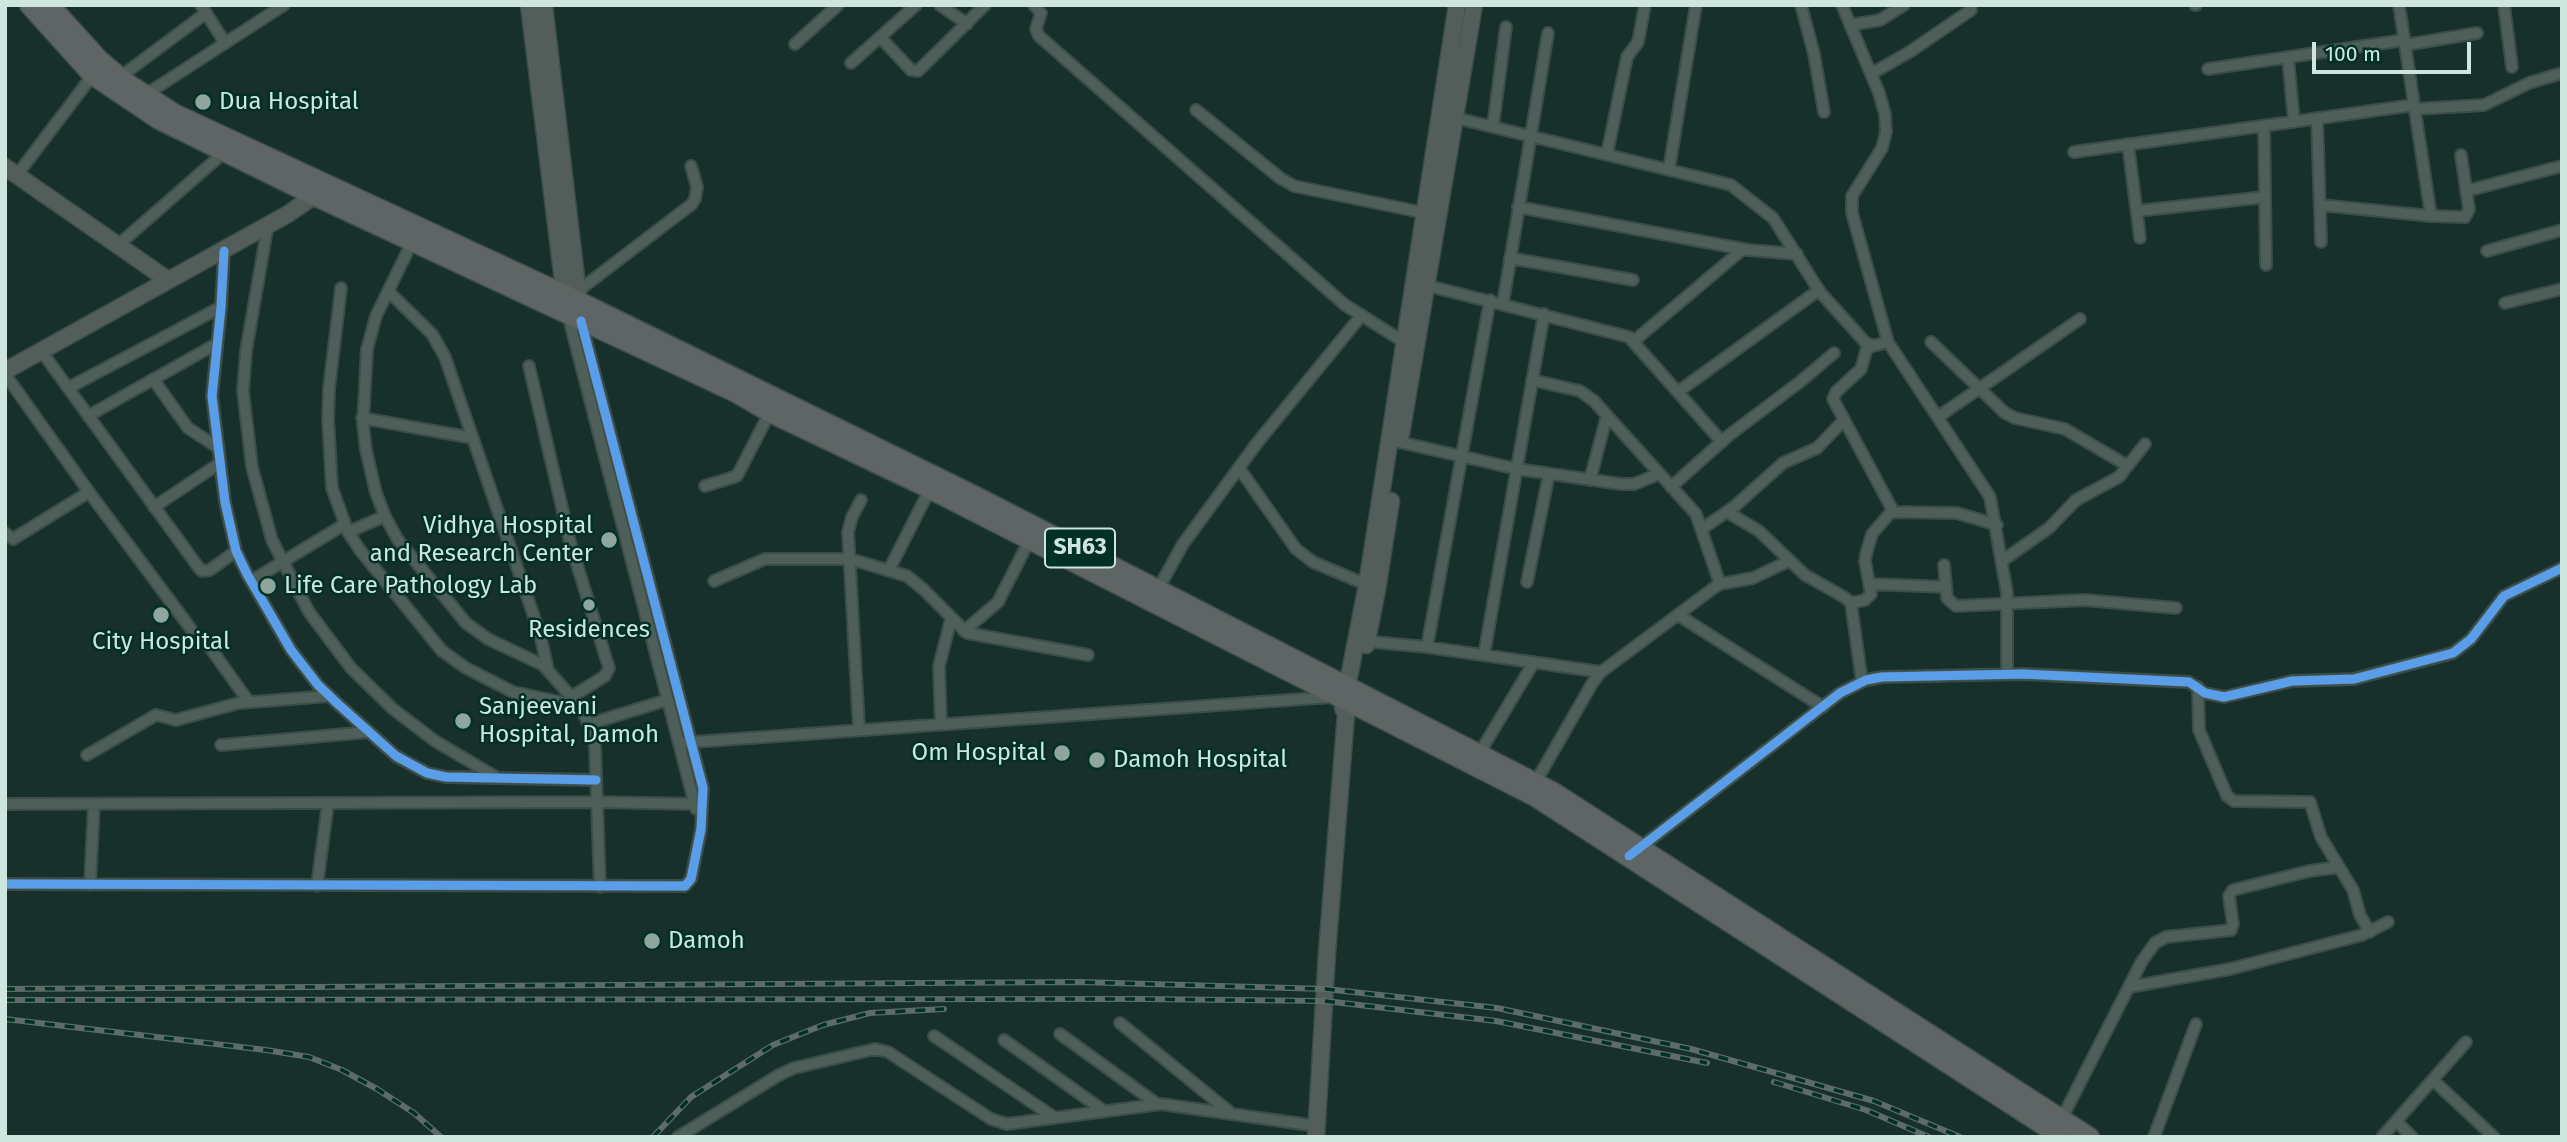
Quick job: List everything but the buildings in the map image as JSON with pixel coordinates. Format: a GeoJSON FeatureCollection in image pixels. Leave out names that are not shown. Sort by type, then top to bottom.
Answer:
{"type":"FeatureCollection","features":[{"type":"Feature","properties":{"kind":"main road","name":"SH63"},"geometry":{"type":"LineString","coordinates":[[29,5],[49,12],[98,69],[140,101]]}},
{"type":"Feature","properties":{"kind":"main road"},"geometry":{"type":"LineString","coordinates":[[529,5],[574,304]]}},
{"type":"Feature","properties":{"kind":"main road"},"geometry":{"type":"LineString","coordinates":[[544,5],[574,304]]}},
{"type":"Feature","properties":{"kind":"main road"},"geometry":{"type":"LineString","coordinates":[[1372,588],[1404,342],[1457,5]]}},
{"type":"Feature","properties":{"kind":"main road"},"geometry":{"type":"LineString","coordinates":[[1316,1131],[1347,698],[1372,588],[1399,442],[1474,5]]}},
{"type":"Feature","properties":{"kind":"main road","name":"SH63"},"geometry":{"type":"LineString","coordinates":[[98,69],[120,77],[159,120],[230,146],[317,189],[574,304],[734,392],[773,405],[1147,588],[1634,852],[2059,1130],[2090,1137]]}},
{"type":"Feature","properties":{"kind":"main road"},"geometry":{"type":"LineString","coordinates":[[11,172],[168,280]]}},
{"type":"Feature","properties":{"kind":"main road"},"geometry":{"type":"LineString","coordinates":[[5,372],[288,214],[317,189]]}},
{"type":"Feature","properties":{"kind":"main road","name":"SH63"},"geometry":{"type":"LineString","coordinates":[[1347,698],[1479,754],[1562,797],[1634,852]]}},
{"type":"Feature","properties":{"kind":"street"},"geometry":{"type":"LineString","coordinates":[[140,101],[225,43],[269,9],[284,5]]}},
{"type":"Feature","properties":{"kind":"street"},"geometry":{"type":"LineString","coordinates":[[795,44],[838,5]]}},
{"type":"Feature","properties":{"kind":"street"},"geometry":{"type":"LineString","coordinates":[[852,63],[916,5]]}},
{"type":"Feature","properties":{"kind":"street"},"geometry":{"type":"LineString","coordinates":[[940,5],[967,24]]}},
{"type":"Feature","properties":{"kind":"street"},"geometry":{"type":"LineString","coordinates":[[880,37],[911,70],[918,71],[985,5]]}},
{"type":"Feature","properties":{"kind":"street"},"geometry":{"type":"LineString","coordinates":[[1608,154],[1627,57],[1638,42],[1645,5]]}},
{"type":"Feature","properties":{"kind":"street"},"geometry":{"type":"LineString","coordinates":[[1669,169],[1696,5]]}},
{"type":"Feature","properties":{"kind":"street"},"geometry":{"type":"LineString","coordinates":[[1801,5],[1814,54],[1824,111]]}},
{"type":"Feature","properties":{"kind":"street"},"geometry":{"type":"LineString","coordinates":[[1842,5],[1885,114],[1886,132],[1882,148],[1855,188],[1851,205],[1888,342],[1990,496],[1997,525],[2007,605],[2007,674]]}},
{"type":"Feature","properties":{"kind":"street"},"geometry":{"type":"LineString","coordinates":[[1850,25],[1880,20],[1904,5]]}},
{"type":"Feature","properties":{"kind":"street"},"geometry":{"type":"LineString","coordinates":[[2399,5],[2431,216]]}},
{"type":"Feature","properties":{"kind":"street"},"geometry":{"type":"LineString","coordinates":[[2504,5],[2512,67]]}},
{"type":"Feature","properties":{"kind":"street"},"geometry":{"type":"LineString","coordinates":[[1036,6],[1041,13],[1036,29],[1039,36],[1361,316],[1404,342]]}},
{"type":"Feature","properties":{"kind":"street"},"geometry":{"type":"LineString","coordinates":[[120,77],[204,9],[225,43]]}},
{"type":"Feature","properties":{"kind":"street"},"geometry":{"type":"LineString","coordinates":[[1871,74],[1972,10]]}},
{"type":"Feature","properties":{"kind":"street"},"geometry":{"type":"LineString","coordinates":[[1493,126],[1506,27]]}},
{"type":"Feature","properties":{"kind":"street"},"geometry":{"type":"LineString","coordinates":[[1503,303],[1529,134],[1548,33]]}},
{"type":"Feature","properties":{"kind":"street"},"geometry":{"type":"LineString","coordinates":[[2208,69],[2477,33]]}},
{"type":"Feature","properties":{"kind":"street"},"geometry":{"type":"LineString","coordinates":[[2288,57],[2294,122]]}},
{"type":"Feature","properties":{"kind":"street"},"geometry":{"type":"LineString","coordinates":[[11,172],[98,69]]}},
{"type":"Feature","properties":{"kind":"street"},"geometry":{"type":"LineString","coordinates":[[2074,152],[2317,118],[2415,107],[2484,105],[2529,83],[2562,73]]}},
{"type":"Feature","properties":{"kind":"street"},"geometry":{"type":"LineString","coordinates":[[1196,110],[1280,178],[1294,186],[1425,213]]}},
{"type":"Feature","properties":{"kind":"street"},"geometry":{"type":"LineString","coordinates":[[1456,118],[1731,185],[1773,218],[1819,290],[1868,344],[1873,346],[1888,342]]}},
{"type":"Feature","properties":{"kind":"street"},"geometry":{"type":"LineString","coordinates":[[2317,118],[2321,243]]}},
{"type":"Feature","properties":{"kind":"street"},"geometry":{"type":"LineString","coordinates":[[2264,126],[2266,265]]}},
{"type":"Feature","properties":{"kind":"street"},"geometry":{"type":"LineString","coordinates":[[2128,144],[2140,238]]}},
{"type":"Feature","properties":{"kind":"street"},"geometry":{"type":"LineString","coordinates":[[117,246],[230,146]]}},
{"type":"Feature","properties":{"kind":"street"},"geometry":{"type":"LineString","coordinates":[[2320,205],[2465,217],[2469,209],[2461,155]]}},
{"type":"Feature","properties":{"kind":"street"},"geometry":{"type":"LineString","coordinates":[[5,884],[685,886],[691,879],[701,828],[703,788],[656,609],[634,546],[574,304],[692,204],[697,187],[691,166]]}},
{"type":"Feature","properties":{"kind":"street"},"geometry":{"type":"LineString","coordinates":[[2466,191],[2562,166]]}},
{"type":"Feature","properties":{"kind":"street"},"geometry":{"type":"LineString","coordinates":[[2137,211],[2265,197]]}},
{"type":"Feature","properties":{"kind":"street"},"geometry":{"type":"LineString","coordinates":[[1518,206],[1744,249],[1797,254]]}},
{"type":"Feature","properties":{"kind":"street"},"geometry":{"type":"LineString","coordinates":[[268,224],[246,351],[243,391],[252,467],[272,540],[309,612],[351,668],[384,701],[435,741],[498,778]]}},
{"type":"Feature","properties":{"kind":"street"},"geometry":{"type":"LineString","coordinates":[[2487,251],[2562,230]]}},
{"type":"Feature","properties":{"kind":"street"},"geometry":{"type":"LineString","coordinates":[[415,234],[370,332],[362,418],[370,471],[385,516],[398,540],[466,623],[488,639],[537,661],[548,670],[575,701],[589,724],[595,746],[600,887]]}},
{"type":"Feature","properties":{"kind":"street"},"geometry":{"type":"LineString","coordinates":[[1634,341],[1744,249]]}},
{"type":"Feature","properties":{"kind":"street"},"geometry":{"type":"LineString","coordinates":[[224,251],[212,396],[229,526],[236,551],[251,581],[303,668],[329,696],[396,756],[427,773],[446,777],[596,780]]}},
{"type":"Feature","properties":{"kind":"street"},"geometry":{"type":"LineString","coordinates":[[1510,258],[1633,280]]}},
{"type":"Feature","properties":{"kind":"street"},"geometry":{"type":"LineString","coordinates":[[1425,285],[1622,334],[1634,341],[1722,442]]}},
{"type":"Feature","properties":{"kind":"street"},"geometry":{"type":"LineString","coordinates":[[341,288],[328,419],[332,488],[347,528],[377,572],[442,650],[466,668],[513,692],[575,701],[605,676],[609,668],[570,542],[528,366]]}},
{"type":"Feature","properties":{"kind":"street"},"geometry":{"type":"LineString","coordinates":[[2505,303],[2562,289]]}},
{"type":"Feature","properties":{"kind":"street"},"geometry":{"type":"LineString","coordinates":[[1679,391],[1819,290]]}},
{"type":"Feature","properties":{"kind":"street"},"geometry":{"type":"LineString","coordinates":[[388,291],[436,341],[445,357],[540,634],[548,670]]}},
{"type":"Feature","properties":{"kind":"street"},"geometry":{"type":"LineString","coordinates":[[1427,647],[1490,300]]}},
{"type":"Feature","properties":{"kind":"street"},"geometry":{"type":"LineString","coordinates":[[68,388],[221,307]]}},
{"type":"Feature","properties":{"kind":"street"},"geometry":{"type":"LineString","coordinates":[[1484,654],[1544,314]]}},
{"type":"Feature","properties":{"kind":"street"},"geometry":{"type":"LineString","coordinates":[[1147,588],[1266,432],[1361,316]]}},
{"type":"Feature","properties":{"kind":"street"},"geometry":{"type":"LineString","coordinates":[[1938,417],[2080,319]]}},
{"type":"Feature","properties":{"kind":"street"},"geometry":{"type":"LineString","coordinates":[[1931,342],[1978,389],[2010,416],[2065,429],[2128,466]]}},
{"type":"Feature","properties":{"kind":"street"},"geometry":{"type":"LineString","coordinates":[[88,416],[216,344]]}},
{"type":"Feature","properties":{"kind":"street"},"geometry":{"type":"LineString","coordinates":[[1851,603],[1869,598],[1872,591],[1866,569],[1866,554],[1872,534],[1891,512],[1890,503],[1834,403],[1834,395],[1861,369],[1868,344]]}},
{"type":"Feature","properties":{"kind":"street"},"geometry":{"type":"LineString","coordinates":[[42,352],[202,571],[210,570],[236,551]]}},
{"type":"Feature","properties":{"kind":"street"},"geometry":{"type":"LineString","coordinates":[[1671,487],[1722,442],[1801,382],[1834,353]]}},
{"type":"Feature","properties":{"kind":"street"},"geometry":{"type":"LineString","coordinates":[[5,372],[89,492],[191,629]]}},
{"type":"Feature","properties":{"kind":"street"},"geometry":{"type":"LineString","coordinates":[[153,379],[188,428],[218,447]]}},
{"type":"Feature","properties":{"kind":"street"},"geometry":{"type":"LineString","coordinates":[[1532,380],[1580,391],[1594,401],[1696,514],[1720,584]]}},
{"type":"Feature","properties":{"kind":"street"},"geometry":{"type":"LineString","coordinates":[[705,486],[737,476],[773,405]]}},
{"type":"Feature","properties":{"kind":"street"},"geometry":{"type":"LineString","coordinates":[[1590,480],[1606,415]]}},
{"type":"Feature","properties":{"kind":"street"},"geometry":{"type":"LineString","coordinates":[[362,418],[473,438]]}},
{"type":"Feature","properties":{"kind":"street"},"geometry":{"type":"LineString","coordinates":[[1702,529],[1727,512],[1783,463],[1822,444],[1844,420]]}},
{"type":"Feature","properties":{"kind":"street"},"geometry":{"type":"LineString","coordinates":[[1399,442],[1517,469],[1628,485],[1659,474]]}},
{"type":"Feature","properties":{"kind":"street"},"geometry":{"type":"LineString","coordinates":[[2002,561],[2049,528],[2076,500],[2119,477],[2145,444]]}},
{"type":"Feature","properties":{"kind":"street"},"geometry":{"type":"LineString","coordinates":[[154,507],[220,463]]}},
{"type":"Feature","properties":{"kind":"street"},"geometry":{"type":"LineString","coordinates":[[1239,468],[1296,549],[1313,562],[1372,588]]}},
{"type":"Feature","properties":{"kind":"street"},"geometry":{"type":"LineString","coordinates":[[1527,582],[1549,474]]}},
{"type":"Feature","properties":{"kind":"street"},"geometry":{"type":"LineString","coordinates":[[889,570],[933,483]]}},
{"type":"Feature","properties":{"kind":"street"},"geometry":{"type":"LineString","coordinates":[[5,533],[13,539],[89,492]]}},
{"type":"Feature","properties":{"kind":"street"},"geometry":{"type":"LineString","coordinates":[[859,729],[849,524],[861,500]]}},
{"type":"Feature","properties":{"kind":"street"},"geometry":{"type":"LineString","coordinates":[[1727,512],[1759,531],[1805,575],[1851,603],[1862,682]]}},
{"type":"Feature","properties":{"kind":"street"},"geometry":{"type":"LineString","coordinates":[[1891,512],[1962,513],[1997,525]]}},
{"type":"Feature","properties":{"kind":"street"},"geometry":{"type":"LineString","coordinates":[[251,581],[347,528],[385,516]]}},
{"type":"Feature","properties":{"kind":"street"},"geometry":{"type":"LineString","coordinates":[[964,631],[998,602],[1033,533]]}},
{"type":"Feature","properties":{"kind":"street"},"geometry":{"type":"LineString","coordinates":[[634,546],[645,612],[701,828]]}},
{"type":"Feature","properties":{"kind":"street"},"geometry":{"type":"LineString","coordinates":[[714,581],[765,559],[850,559],[889,570],[915,582],[964,631],[1088,655]]}},
{"type":"Feature","properties":{"kind":"street"},"geometry":{"type":"LineString","coordinates":[[1535,783],[1601,672],[1720,584],[1754,578],[1789,561]]}},
{"type":"Feature","properties":{"kind":"street"},"geometry":{"type":"LineString","coordinates":[[1944,565],[1947,598],[1956,606],[2085,600],[2176,608]]}},
{"type":"Feature","properties":{"kind":"street"},"geometry":{"type":"LineString","coordinates":[[1634,852],[1852,685],[1882,677],[2007,674],[2189,682],[2214,696],[2235,696],[2292,681],[2354,679],[2442,658],[2463,647],[2504,596],[2562,568]]}},
{"type":"Feature","properties":{"kind":"street"},"geometry":{"type":"LineString","coordinates":[[1871,584],[1946,587]]}},
{"type":"Feature","properties":{"kind":"street"},"geometry":{"type":"LineString","coordinates":[[645,612],[656,609]]}},
{"type":"Feature","properties":{"kind":"street"},"geometry":{"type":"LineString","coordinates":[[1678,615],[1823,707]]}},
{"type":"Feature","properties":{"kind":"street"},"geometry":{"type":"LineString","coordinates":[[941,723],[939,666],[951,619]]}},
{"type":"Feature","properties":{"kind":"street"},"geometry":{"type":"LineString","coordinates":[[1361,641],[1484,654],[1601,672]]}},
{"type":"Feature","properties":{"kind":"street"},"geometry":{"type":"LineString","coordinates":[[211,649],[249,702]]}},
{"type":"Feature","properties":{"kind":"street"},"geometry":{"type":"LineString","coordinates":[[1479,754],[1534,662]]}},
{"type":"Feature","properties":{"kind":"street"},"geometry":{"type":"LineString","coordinates":[[2198,687],[2199,730],[2227,796],[2234,801],[2310,802],[2321,837],[2353,890],[2360,915],[2370,932]]}},
{"type":"Feature","properties":{"kind":"street"},"geometry":{"type":"LineString","coordinates":[[87,755],[156,716],[176,720],[233,704],[329,696]]}},
{"type":"Feature","properties":{"kind":"street"},"geometry":{"type":"LineString","coordinates":[[679,743],[941,723],[1347,698]]}},
{"type":"Feature","properties":{"kind":"street"},"geometry":{"type":"LineString","coordinates":[[589,724],[667,700]]}},
{"type":"Feature","properties":{"kind":"street"},"geometry":{"type":"LineString","coordinates":[[221,745],[369,732]]}},
{"type":"Feature","properties":{"kind":"street"},"geometry":{"type":"LineString","coordinates":[[317,886],[328,803]]}},
{"type":"Feature","properties":{"kind":"street"},"geometry":{"type":"LineString","coordinates":[[5,804],[694,804]]}},
{"type":"Feature","properties":{"kind":"street"},"geometry":{"type":"LineString","coordinates":[[90,885],[94,804]]}},
{"type":"Feature","properties":{"kind":"street"},"geometry":{"type":"LineString","coordinates":[[2059,1130],[2146,954],[2160,940],[2231,930],[2233,924],[2229,896],[2233,890],[2318,869],[2339,867]]}},
{"type":"Feature","properties":{"kind":"street"},"geometry":{"type":"LineString","coordinates":[[2129,986],[2230,970],[2370,932],[2388,922]]}},
{"type":"Feature","properties":{"kind":"street"},"geometry":{"type":"LineString","coordinates":[[1120,1023],[1232,1114]]}},
{"type":"Feature","properties":{"kind":"street"},"geometry":{"type":"LineString","coordinates":[[2154,1137],[2196,1024]]}},
{"type":"Feature","properties":{"kind":"street"},"geometry":{"type":"LineString","coordinates":[[1060,1034],[1157,1104]]}},
{"type":"Feature","properties":{"kind":"street"},"geometry":{"type":"LineString","coordinates":[[934,1036],[1055,1118]]}},
{"type":"Feature","properties":{"kind":"street"},"geometry":{"type":"LineString","coordinates":[[1004,1040],[1104,1111]]}},
{"type":"Feature","properties":{"kind":"street"},"geometry":{"type":"LineString","coordinates":[[2382,1137],[2466,1042]]}},
{"type":"Feature","properties":{"kind":"street"},"geometry":{"type":"LineString","coordinates":[[678,1137],[794,1068],[876,1049],[888,1052],[999,1122],[1015,1124],[1157,1104],[1232,1114],[1316,1131]]}},
{"type":"Feature","properties":{"kind":"street"},"geometry":{"type":"LineString","coordinates":[[2433,1080],[2494,1137]]}},
{"type":"Feature","properties":{"kind":"street"},"geometry":{"type":"LineString","coordinates":[[2396,1121],[2412,1137]]}},
{"type":"Feature","properties":{"kind":"railway"},"geometry":{"type":"LineString","coordinates":[[5,989],[1079,982],[1326,989],[1497,1008],[1691,1049],[1874,1101],[1960,1137]]}},
{"type":"Feature","properties":{"kind":"railway"},"geometry":{"type":"LineString","coordinates":[[5,1000],[1325,1001],[1496,1021],[1707,1063]]}},
{"type":"Feature","properties":{"kind":"railway"},"geometry":{"type":"LineString","coordinates":[[653,1137],[691,1097],[773,1045],[823,1025],[870,1013],[944,1009]]}},
{"type":"Feature","properties":{"kind":"railway"},"geometry":{"type":"LineString","coordinates":[[5,1019],[309,1057],[342,1070],[377,1089],[414,1113],[441,1137]]}},
{"type":"Feature","properties":{"kind":"railway"},"geometry":{"type":"LineString","coordinates":[[1774,1082],[1866,1110],[1929,1137]]}},
{"type":"Feature","properties":{"kind":"cycle path"},"geometry":{"type":"LineString","coordinates":[[224,251],[212,396],[225,502],[236,551],[291,650],[318,685],[338,704],[396,756],[427,773],[446,777],[596,780]]}},
{"type":"Feature","properties":{"kind":"cycle path"},"geometry":{"type":"LineString","coordinates":[[5,884],[685,886],[691,879],[701,829],[703,788],[581,321]]}},
{"type":"Feature","properties":{"kind":"cycle path"},"geometry":{"type":"LineString","coordinates":[[1629,856],[1840,693],[1866,680],[1882,677],[2023,674],[2189,682],[2205,693],[2224,697],[2292,681],[2354,679],[2453,653],[2471,639],[2504,596],[2562,568]]}},
{"type":"Feature","properties":{"kind":"place","name":"Dua Hospital"},"geometry":{"type":"Point","coordinates":[203,102]}},
{"type":"Feature","properties":{"kind":"place","name":"Vidhya Hospital and Research Center"},"geometry":{"type":"Point","coordinates":[609,540]}},
{"type":"Feature","properties":{"kind":"place","name":"Life Care Pathology Lab"},"geometry":{"type":"Point","coordinates":[268,586]}},
{"type":"Feature","properties":{"kind":"place","name":"Residences"},"geometry":{"type":"Point","coordinates":[589,605]}},
{"type":"Feature","properties":{"kind":"place","name":"City Hospital"},"geometry":{"type":"Point","coordinates":[161,615]}},
{"type":"Feature","properties":{"kind":"place","name":"Sanjeevani Hospital, Damoh"},"geometry":{"type":"Point","coordinates":[463,721]}},
{"type":"Feature","properties":{"kind":"place","name":"Om Hospital"},"geometry":{"type":"Point","coordinates":[1062,753]}},
{"type":"Feature","properties":{"kind":"place","name":"Damoh Hospital"},"geometry":{"type":"Point","coordinates":[1097,760]}},
{"type":"Feature","properties":{"kind":"place","name":"Damoh"},"geometry":{"type":"Point","coordinates":[652,941]}}]}
